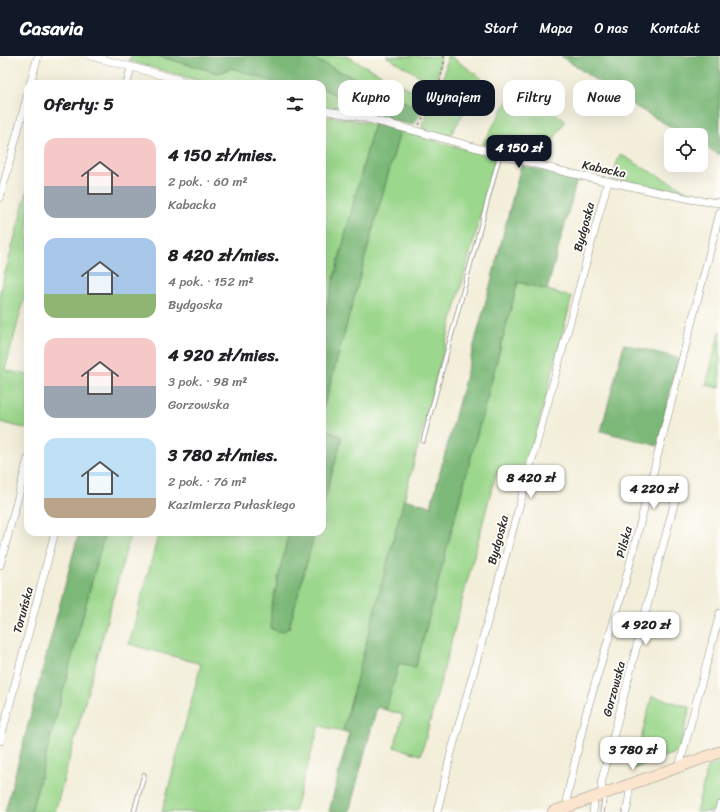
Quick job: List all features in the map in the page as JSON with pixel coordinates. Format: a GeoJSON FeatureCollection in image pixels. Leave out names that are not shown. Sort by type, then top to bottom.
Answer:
{"type":"FeatureCollection","features":[{"type":"Feature","properties":{"kind":"main road"},"geometry":{"type":"LineString","coordinates":[[553,812],[720,752]]}},
{"type":"Feature","properties":{"kind":"street"},"geometry":{"type":"LineString","coordinates":[[31,80],[38,56]]}},
{"type":"Feature","properties":{"kind":"street"},"geometry":{"type":"LineString","coordinates":[[92,56],[171,80]]}},
{"type":"Feature","properties":{"kind":"street"},"geometry":{"type":"LineString","coordinates":[[128,80],[131,67]]}},
{"type":"Feature","properties":{"kind":"street"},"geometry":{"type":"LineString","coordinates":[[0,198],[24,108]]}},
{"type":"Feature","properties":{"kind":"street","name":"Kabacka"},"geometry":{"type":"LineString","coordinates":[[326,111],[361,117],[416,131],[561,171],[720,204]]}},
{"type":"Feature","properties":{"kind":"street","name":"Bydgoska"},"geometry":{"type":"LineString","coordinates":[[437,812],[450,757],[608,181]]}},
{"type":"Feature","properties":{"kind":"street","name":"Pilska"},"geometry":{"type":"LineString","coordinates":[[570,806],[567,797],[585,717],[622,594],[720,212]]}},
{"type":"Feature","properties":{"kind":"street"},"geometry":{"type":"LineString","coordinates":[[0,565],[24,474]]}},
{"type":"Feature","properties":{"kind":"street","name":"Gorzowska"},"geometry":{"type":"LineString","coordinates":[[593,812],[676,497]]}},
{"type":"Feature","properties":{"kind":"street","name":"Toruńska"},"geometry":{"type":"LineString","coordinates":[[0,741],[54,536]]}},
{"type":"Feature","properties":{"kind":"street"},"geometry":{"type":"LineString","coordinates":[[679,767],[720,613]]}},
{"type":"Feature","properties":{"kind":"street"},"geometry":{"type":"LineString","coordinates":[[626,812],[630,793],[628,785]]}},
{"type":"Feature","properties":{"kind":"street"},"geometry":{"type":"LineString","coordinates":[[718,812],[720,805]]}},
{"type":"Feature","properties":{"kind":"lane"},"geometry":{"type":"LineString","coordinates":[[423,441],[500,154]]}},
{"type":"Feature","properties":{"kind":"lane"},"geometry":{"type":"LineString","coordinates":[[134,812],[144,775]]}},
{"type":"Feature","properties":{"kind":"lane"},"geometry":{"type":"LineString","coordinates":[[598,796],[604,800],[602,812]]}},
{"type":"Feature","properties":{"kind":"path"},"geometry":{"type":"LineString","coordinates":[[416,131],[439,86],[444,56]]}},
{"type":"Feature","properties":{"kind":"green space"},"geometry":{"type":"Polygon","coordinates":[[[131,56],[158,56],[218,73],[232,68],[267,80],[196,80],[129,61],[131,56]]]}},
{"type":"Feature","properties":{"kind":"green space"},"geometry":{"type":"Polygon","coordinates":[[[158,56],[307,56],[358,80],[338,80],[338,96],[326,90],[326,80],[267,80],[232,68],[218,73],[158,56]]]}},
{"type":"Feature","properties":{"kind":"green space"},"geometry":{"type":"Polygon","coordinates":[[[307,56],[346,56],[392,80],[358,80],[307,56]]]}},
{"type":"Feature","properties":{"kind":"green space"},"geometry":{"type":"Polygon","coordinates":[[[386,56],[441,56],[437,80],[426,80],[386,56]]]}},
{"type":"Feature","properties":{"kind":"green space"},"geometry":{"type":"Polygon","coordinates":[[[447,56],[450,56],[483,79],[443,80],[447,56]]]}},
{"type":"Feature","properties":{"kind":"green space"},"geometry":{"type":"Polygon","coordinates":[[[561,56],[720,56],[720,155],[708,148],[708,128],[673,128],[635,106],[635,80],[595,80],[561,56]]]}},
{"type":"Feature","properties":{"kind":"green space"},"geometry":{"type":"Polygon","coordinates":[[[404,87],[412,91],[412,105],[404,102],[404,87]]]}},
{"type":"Feature","properties":{"kind":"green space"},"geometry":{"type":"Polygon","coordinates":[[[326,90],[338,96],[338,110],[326,108],[326,90]]]}},
{"type":"Feature","properties":{"kind":"green space"},"geometry":{"type":"Polygon","coordinates":[[[404,102],[412,105],[412,116],[419,116],[414,125],[387,119],[384,116],[404,116],[404,102]]]}},
{"type":"Feature","properties":{"kind":"green space"},"geometry":{"type":"Polygon","coordinates":[[[503,109],[503,116],[559,116],[565,121],[540,162],[482,145],[503,109]]]}},
{"type":"Feature","properties":{"kind":"green space"},"geometry":{"type":"Polygon","coordinates":[[[326,116],[374,124],[326,310],[326,116]]]}},
{"type":"Feature","properties":{"kind":"green space"},"geometry":{"type":"Polygon","coordinates":[[[371,116],[384,116],[387,119],[371,116]]]}},
{"type":"Feature","properties":{"kind":"green space"},"geometry":{"type":"Polygon","coordinates":[[[426,116],[462,116],[450,136],[423,129],[423,123],[426,116]]]}},
{"type":"Feature","properties":{"kind":"green space"},"geometry":{"type":"Polygon","coordinates":[[[374,124],[400,131],[326,399],[326,310],[374,124]]]}},
{"type":"Feature","properties":{"kind":"green space"},"geometry":{"type":"Polygon","coordinates":[[[400,131],[496,158],[343,731],[319,726],[294,812],[162,812],[201,664],[129,644],[158,536],[288,536],[271,609],[289,628],[314,536],[326,536],[326,495],[342,437],[326,430],[326,399],[400,131]]]}},
{"type":"Feature","properties":{"kind":"green space"},"geometry":{"type":"Polygon","coordinates":[[[620,154],[647,170],[699,197],[612,178],[620,154]]]}},
{"type":"Feature","properties":{"kind":"green space"},"geometry":{"type":"Polygon","coordinates":[[[521,165],[577,180],[547,290],[518,282],[416,667],[399,663],[386,710],[377,707],[349,812],[329,812],[349,733],[343,731],[404,499],[431,506],[521,165]]]}},
{"type":"Feature","properties":{"kind":"green space"},"geometry":{"type":"Polygon","coordinates":[[[24,203],[24,300],[5,370],[24,374],[24,428],[0,422],[0,292],[24,203]]]}},
{"type":"Feature","properties":{"kind":"green space"},"geometry":{"type":"Polygon","coordinates":[[[518,282],[572,297],[524,480],[496,473],[421,755],[394,747],[403,715],[386,710],[399,663],[416,667],[518,282]]]}},
{"type":"Feature","properties":{"kind":"green space"},"geometry":{"type":"Polygon","coordinates":[[[720,331],[720,388],[706,385],[720,331]]]}},
{"type":"Feature","properties":{"kind":"green space"},"geometry":{"type":"Polygon","coordinates":[[[624,344],[678,358],[658,446],[601,431],[624,344]]]}},
{"type":"Feature","properties":{"kind":"green space"},"geometry":{"type":"Polygon","coordinates":[[[326,430],[342,437],[326,495],[326,430]]]}},
{"type":"Feature","properties":{"kind":"green space"},"geometry":{"type":"Polygon","coordinates":[[[78,536],[104,536],[31,812],[5,812],[78,536]]]}},
{"type":"Feature","properties":{"kind":"green space"},"geometry":{"type":"Polygon","coordinates":[[[104,536],[130,536],[55,812],[31,812],[104,536]]]}},
{"type":"Feature","properties":{"kind":"green space"},"geometry":{"type":"Polygon","coordinates":[[[288,536],[314,536],[289,628],[282,632],[271,629],[271,609],[288,536]]]}},
{"type":"Feature","properties":{"kind":"green space"},"geometry":{"type":"Polygon","coordinates":[[[652,696],[690,707],[679,751],[633,769],[652,696]]]}},
{"type":"Feature","properties":{"kind":"green space"},"geometry":{"type":"Polygon","coordinates":[[[720,763],[720,797],[716,812],[696,812],[708,767],[720,763]]]}}]}
